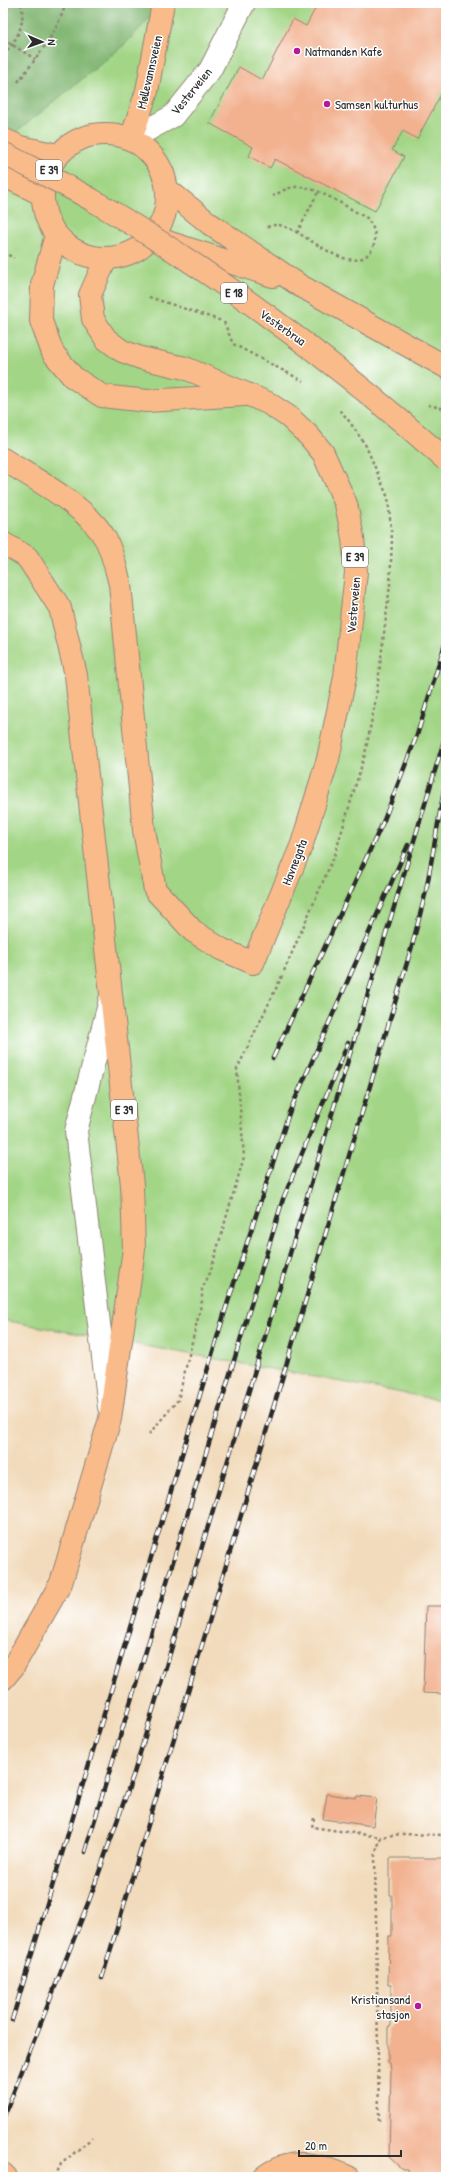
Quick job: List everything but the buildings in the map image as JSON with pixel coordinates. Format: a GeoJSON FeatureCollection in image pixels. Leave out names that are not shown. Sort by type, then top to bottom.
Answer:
{"type":"FeatureCollection","features":[{"type":"Feature","properties":{"kind":"main road","name":"Møllevannsveien"},"geometry":{"type":"LineString","coordinates":[[131,139],[147,91],[163,3]]}},
{"type":"Feature","properties":{"kind":"main road","name":"E 39"},"geometry":{"type":"LineString","coordinates":[[112,134],[131,139],[149,151],[162,169],[168,190],[167,207],[162,223],[152,237],[139,249],[123,256],[106,259],[87,256],[70,248],[56,235],[46,216],[43,195],[47,174],[58,156],[73,142],[92,135],[112,134]]}},
{"type":"Feature","properties":{"kind":"main road","name":"E 39"},"geometry":{"type":"LineString","coordinates":[[3,139],[20,147],[58,156]]}},
{"type":"Feature","properties":{"kind":"main road","name":"Vesterbrua"},"geometry":{"type":"LineString","coordinates":[[3,153],[93,200],[187,259],[310,346],[406,424],[446,460]]}},
{"type":"Feature","properties":{"kind":"main road","name":"E 39"},"geometry":{"type":"LineString","coordinates":[[3,175],[43,195]]}},
{"type":"Feature","properties":{"kind":"main road","name":"E 18"},"geometry":{"type":"LineString","coordinates":[[168,190],[210,224],[299,285],[446,367]]}},
{"type":"Feature","properties":{"kind":"main road","name":"Vesterveien"},"geometry":{"type":"LineString","coordinates":[[56,235],[42,285],[41,321],[53,353],[73,377],[102,396],[147,401],[250,395]]}},
{"type":"Feature","properties":{"kind":"main road","name":"E 18"},"geometry":{"type":"LineString","coordinates":[[152,237],[299,285]]}},
{"type":"Feature","properties":{"kind":"main road","name":"Vesterveien"},"geometry":{"type":"LineString","coordinates":[[106,259],[90,295],[93,319],[106,339],[122,351],[141,358],[185,368],[250,395],[268,403],[289,417],[309,436],[322,453],[346,504],[353,538],[356,572],[345,677],[328,759]]}},
{"type":"Feature","properties":{"kind":"main road","name":"Havnegata"},"geometry":{"type":"LineString","coordinates":[[3,459],[80,511],[93,523],[105,539],[115,561],[120,584],[144,830],[155,890],[193,931],[221,949],[253,964],[302,844],[328,759]]}},
{"type":"Feature","properties":{"kind":"main road","name":"E 39"},"geometry":{"type":"LineString","coordinates":[[3,543],[27,557],[60,608],[76,675],[132,1185],[134,1249],[110,1419],[62,1583],[13,1667],[3,1679]]}},
{"type":"Feature","properties":{"kind":"main road"},"geometry":{"type":"LineString","coordinates":[[264,2177],[269,2173],[294,2164],[312,2164],[340,2175]]}},
{"type":"Feature","properties":{"kind":"main road"},"geometry":{"type":"LineString","coordinates":[[3,2174],[6,2177]]}},
{"type":"Feature","properties":{"kind":"lane","name":"Vesterveien"},"geometry":{"type":"LineString","coordinates":[[131,139],[172,116],[210,70],[244,3]]}},
{"type":"Feature","properties":{"kind":"lane"},"geometry":{"type":"LineString","coordinates":[[110,1419],[76,1131],[111,994]]}},
{"type":"Feature","properties":{"kind":"path"},"geometry":{"type":"LineString","coordinates":[[3,55],[12,44],[22,26],[23,17],[21,3]]}},
{"type":"Feature","properties":{"kind":"path"},"geometry":{"type":"LineString","coordinates":[[18,82],[35,60],[56,28],[66,3]]}},
{"type":"Feature","properties":{"kind":"path"},"geometry":{"type":"LineString","coordinates":[[3,39],[35,60]]}},
{"type":"Feature","properties":{"kind":"path"},"geometry":{"type":"LineString","coordinates":[[266,227],[272,225],[283,226],[346,260],[362,259],[375,245],[375,234],[372,225],[367,218],[318,192],[299,186],[288,188],[273,196]]}},
{"type":"Feature","properties":{"kind":"path"},"geometry":{"type":"LineString","coordinates":[[297,233],[318,192]]}},
{"type":"Feature","properties":{"kind":"path"},"geometry":{"type":"LineString","coordinates":[[3,252],[14,258]]}},
{"type":"Feature","properties":{"kind":"path"},"geometry":{"type":"LineString","coordinates":[[314,1818],[312,1827],[381,1838],[400,1834],[446,1835]]}},
{"type":"Feature","properties":{"kind":"path"},"geometry":{"type":"LineString","coordinates":[[379,2120],[375,1855],[381,1838]]}},
{"type":"Feature","properties":{"kind":"path"},"geometry":{"type":"LineString","coordinates":[[55,2177],[61,2164],[92,2138]]}},
{"type":"Feature","properties":{"kind":"green space"},"geometry":{"type":"Polygon","coordinates":[[[3,3],[446,3],[446,1401],[3,1320],[3,3]]]}},
{"type":"Feature","properties":{"kind":"green space"},"geometry":{"type":"Polygon","coordinates":[[[3,3],[164,3],[125,44],[3,143],[3,3]]]}},
{"type":"Feature","properties":{"kind":"railway"},"geometry":{"type":"LineString","coordinates":[[273,1058],[384,820],[417,735],[446,641]]}},
{"type":"Feature","properties":{"kind":"railway"},"geometry":{"type":"LineString","coordinates":[[3,2119],[90,1898],[134,1773],[446,734]]}},
{"type":"Feature","properties":{"kind":"railway"},"geometry":{"type":"LineString","coordinates":[[102,1978],[412,946],[426,891],[446,779]]}},
{"type":"Feature","properties":{"kind":"railway"},"geometry":{"type":"LineString","coordinates":[[12,2020],[226,1308],[289,1113],[408,845]]}},
{"type":"Feature","properties":{"kind":"railway"},"geometry":{"type":"LineString","coordinates":[[85,1852],[283,1199],[348,1043]]}},
{"type":"Feature","properties":{"kind":"place","name":"Natmanden Kafe"},"geometry":{"type":"Point","coordinates":[297,51]}},
{"type":"Feature","properties":{"kind":"place","name":"Samsen kulturhus"},"geometry":{"type":"Point","coordinates":[327,104]}},
{"type":"Feature","properties":{"kind":"place","name":"Kristiansand stasjon"},"geometry":{"type":"Point","coordinates":[418,2006]}}]}
